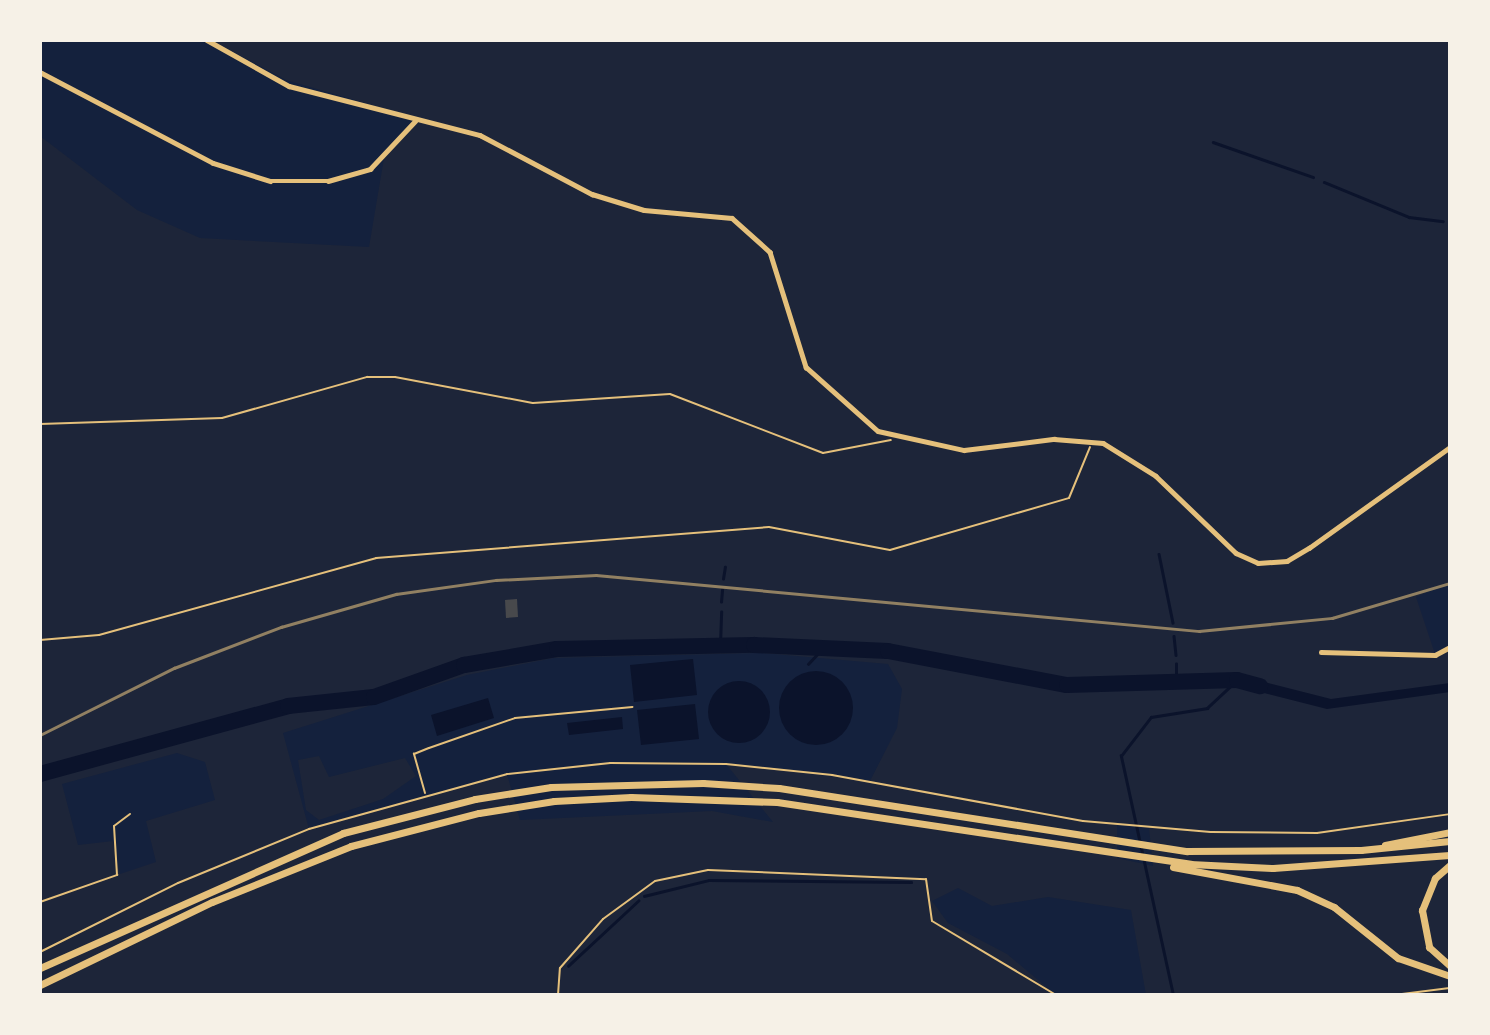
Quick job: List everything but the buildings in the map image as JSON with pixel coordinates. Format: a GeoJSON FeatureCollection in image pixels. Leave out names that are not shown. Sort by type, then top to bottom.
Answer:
{"type":"FeatureCollection","features":[{"type":"Feature","properties":{"kind":"highway"},"geometry":{"type":"LineString","coordinates":[[40,968],[343,833],[475,799],[551,787],[679,782],[779,788],[1152,846],[1361,850],[1450,842]]}},
{"type":"Feature","properties":{"kind":"highway"},"geometry":{"type":"LineString","coordinates":[[40,985],[212,902],[351,846],[479,813],[554,802],[631,797],[777,802],[1117,858],[1163,863],[1273,868],[1450,855]]}},
{"type":"Feature","properties":{"kind":"highway"},"geometry":{"type":"LineString","coordinates":[[1361,850],[1450,832]]}},
{"type":"Feature","properties":{"kind":"highway"},"geometry":{"type":"LineString","coordinates":[[1163,863],[1297,890],[1334,907],[1398,958],[1450,976]]}},
{"type":"Feature","properties":{"kind":"highway"},"geometry":{"type":"LineString","coordinates":[[1450,865],[1435,878],[1422,910],[1430,947],[1450,966]]}},
{"type":"Feature","properties":{"kind":"street"},"geometry":{"type":"LineString","coordinates":[[207,40],[289,86],[415,121],[480,135],[592,194],[644,210],[732,218],[749,229],[782,280],[806,368],[846,409],[895,438],[964,450],[1093,440],[1156,476],[1236,553],[1258,563],[1287,561],[1310,548],[1450,447]]}},
{"type":"Feature","properties":{"kind":"street"},"geometry":{"type":"LineString","coordinates":[[40,72],[213,163],[270,181],[328,181],[370,169],[415,121]]}},
{"type":"Feature","properties":{"kind":"street"},"geometry":{"type":"LineString","coordinates":[[1321,652],[1435,654],[1450,647]]}},
{"type":"Feature","properties":{"kind":"path"},"geometry":{"type":"LineString","coordinates":[[40,424],[222,418],[367,377],[395,377],[533,403],[670,394],[823,453],[881,446],[895,438]]}},
{"type":"Feature","properties":{"kind":"path"},"geometry":{"type":"LineString","coordinates":[[40,640],[99,635],[376,558],[769,527],[890,550],[1069,498],[1093,440]]}},
{"type":"Feature","properties":{"kind":"path"},"geometry":{"type":"LineString","coordinates":[[425,794],[414,754],[421,751],[514,718],[632,707]]}},
{"type":"Feature","properties":{"kind":"path"},"geometry":{"type":"LineString","coordinates":[[40,952],[178,883],[309,829],[425,794],[507,774],[597,765],[726,764],[832,775],[1116,824],[1149,827],[1317,833],[1450,814]]}},
{"type":"Feature","properties":{"kind":"path"},"geometry":{"type":"LineString","coordinates":[[40,902],[117,875],[114,827],[130,814]]}},
{"type":"Feature","properties":{"kind":"path"},"geometry":{"type":"LineString","coordinates":[[558,995],[560,968],[603,919],[655,881],[708,870],[926,879],[932,921],[1056,995]]}},
{"type":"Feature","properties":{"kind":"path"},"geometry":{"type":"LineString","coordinates":[[1394,995],[1450,988]]}},
{"type":"Feature","properties":{"kind":"shaded area"},"geometry":{"type":"Polygon","coordinates":[[[211,40],[1450,40],[1450,583],[1416,597],[1435,654],[1450,647],[1450,995],[1146,995],[1131,910],[1048,897],[992,906],[958,888],[932,901],[948,923],[1007,954],[1056,995],[40,995],[40,136],[137,210],[200,238],[369,247],[384,158],[415,121],[458,130],[286,80],[211,40]],[[761,653],[554,658],[467,675],[283,733],[309,829],[507,774],[520,820],[712,811],[773,822],[726,764],[870,781],[897,728],[902,689],[888,664],[761,653]],[[177,753],[62,784],[78,845],[113,841],[120,874],[156,862],[146,821],[215,800],[205,762],[177,753]],[[1117,824],[1117,858],[1153,866],[1149,828],[1117,824]]]}},
{"type":"Feature","properties":{"kind":"shaded area"},"geometry":{"type":"Polygon","coordinates":[[[693,659],[697,695],[634,702],[630,665],[693,659]]]}},
{"type":"Feature","properties":{"kind":"shaded area"},"geometry":{"type":"Polygon","coordinates":[[[816,671],[837,677],[847,687],[853,708],[847,729],[837,739],[816,745],[795,739],[785,729],[779,708],[785,687],[795,677],[816,671]]]}},
{"type":"Feature","properties":{"kind":"shaded area"},"geometry":{"type":"Polygon","coordinates":[[[1240,676],[1331,699],[1450,683],[1450,692],[1327,709],[1236,686],[1240,676]]]}},
{"type":"Feature","properties":{"kind":"shaded area"},"geometry":{"type":"Polygon","coordinates":[[[739,681],[751,683],[761,690],[768,700],[768,724],[761,734],[751,741],[739,743],[727,741],[717,734],[710,724],[708,712],[710,700],[717,690],[727,683],[739,681]]]}},
{"type":"Feature","properties":{"kind":"shaded area"},"geometry":{"type":"Polygon","coordinates":[[[488,698],[494,718],[437,736],[431,715],[488,698]]]}},
{"type":"Feature","properties":{"kind":"shaded area"},"geometry":{"type":"Polygon","coordinates":[[[695,704],[699,739],[641,745],[637,710],[695,704]]]}},
{"type":"Feature","properties":{"kind":"shaded area"},"geometry":{"type":"Polygon","coordinates":[[[622,717],[623,729],[569,735],[567,723],[622,717]]]}},
{"type":"Feature","properties":{"kind":"shaded area"},"geometry":{"type":"Polygon","coordinates":[[[319,756],[329,777],[405,758],[416,776],[383,799],[319,820],[306,810],[298,760],[319,756]]]}},
{"type":"Feature","properties":{"kind":"waterway"},"geometry":{"type":"LineString","coordinates":[[1213,142],[1313,177]]}},
{"type":"Feature","properties":{"kind":"waterway"},"geometry":{"type":"LineString","coordinates":[[1324,182],[1409,217],[1443,221]]}},
{"type":"Feature","properties":{"kind":"waterway"},"geometry":{"type":"LineString","coordinates":[[1159,554],[1173,623]]}},
{"type":"Feature","properties":{"kind":"waterway"},"geometry":{"type":"LineString","coordinates":[[723,579],[725,567]]}},
{"type":"Feature","properties":{"kind":"waterway"},"geometry":{"type":"LineString","coordinates":[[721,602],[722,590]]}},
{"type":"Feature","properties":{"kind":"waterway"},"geometry":{"type":"LineString","coordinates":[[720,645],[721,612]]}},
{"type":"Feature","properties":{"kind":"waterway"},"geometry":{"type":"LineString","coordinates":[[1174,636],[1176,655]]}},
{"type":"Feature","properties":{"kind":"waterway"},"geometry":{"type":"LineString","coordinates":[[40,774],[288,706],[374,697],[464,665],[557,649],[754,645],[888,651],[1067,685],[1237,680],[1260,686]]}},
{"type":"Feature","properties":{"kind":"waterway"},"geometry":{"type":"LineString","coordinates":[[808,664],[823,648]]}},
{"type":"Feature","properties":{"kind":"waterway"},"geometry":{"type":"LineString","coordinates":[[1176,664],[1176,684]]}},
{"type":"Feature","properties":{"kind":"waterway"},"geometry":{"type":"LineString","coordinates":[[1173,995],[1121,756],[1151,717],[1207,708],[1237,680]]}},
{"type":"Feature","properties":{"kind":"waterway"},"geometry":{"type":"LineString","coordinates":[[644,896],[709,880],[911,882]]}},
{"type":"Feature","properties":{"kind":"waterway"},"geometry":{"type":"LineString","coordinates":[[568,966],[638,901]]}},
{"type":"Feature","properties":{"kind":"railway"},"geometry":{"type":"LineString","coordinates":[[40,735],[174,668],[281,627],[396,594],[496,580],[596,575],[1199,631],[1332,618],[1450,583]]}}]}
